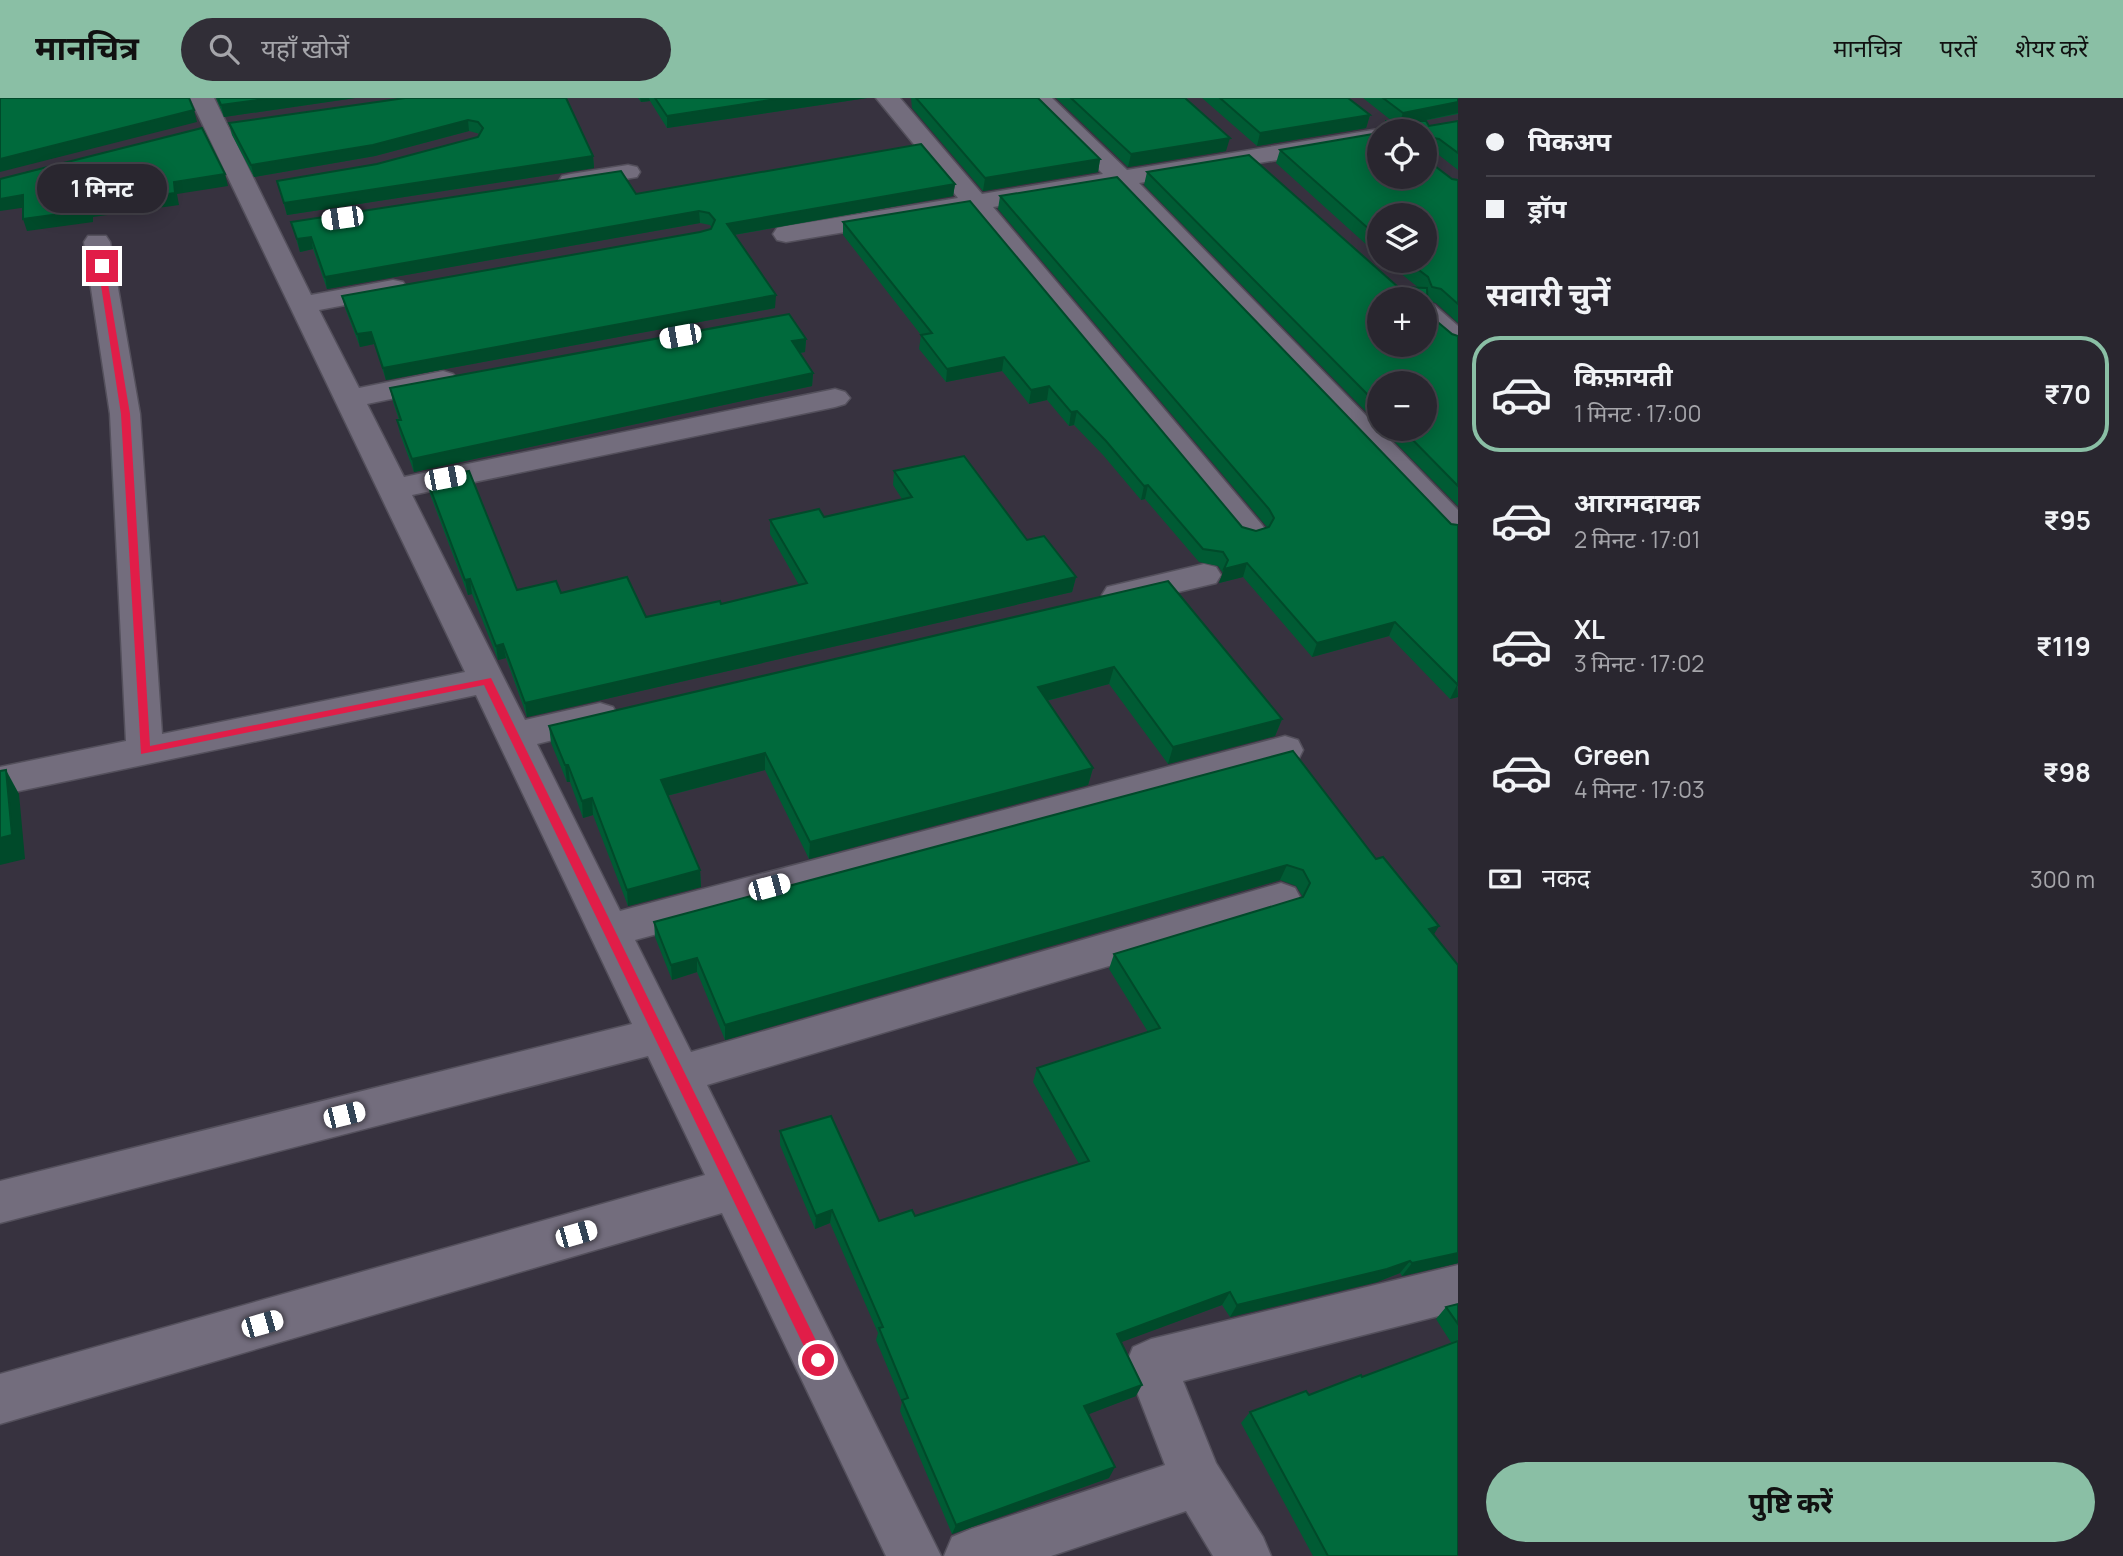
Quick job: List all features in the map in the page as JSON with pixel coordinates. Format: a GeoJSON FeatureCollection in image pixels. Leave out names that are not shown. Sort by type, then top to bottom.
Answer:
{"type":"FeatureCollection","features":[{"type":"Feature","properties":{"kind":"street"},"geometry":{"type":"LineString","coordinates":[[888,98],[1251,532]]}},
{"type":"Feature","properties":{"kind":"street"},"geometry":{"type":"LineString","coordinates":[[1039,98],[1121,179],[1458,529]]}},
{"type":"Feature","properties":{"kind":"street"},"geometry":{"type":"LineString","coordinates":[[1362,112],[1372,119]]}},
{"type":"Feature","properties":{"kind":"street"},"geometry":{"type":"LineString","coordinates":[[211,121],[257,186],[277,227],[302,304],[914,1556]]}},
{"type":"Feature","properties":{"kind":"street"},"geometry":{"type":"LineString","coordinates":[[786,234],[1121,179],[1239,149],[1367,137]]}},
{"type":"Feature","properties":{"kind":"street"},"geometry":{"type":"LineString","coordinates":[[1239,149],[1269,175]]}},
{"type":"Feature","properties":{"kind":"street"},"geometry":{"type":"LineString","coordinates":[[550,185],[628,172]]}},
{"type":"Feature","properties":{"kind":"street"},"geometry":{"type":"LineString","coordinates":[[97,242],[125,414],[145,751]]}},
{"type":"Feature","properties":{"kind":"street"},"geometry":{"type":"LineString","coordinates":[[302,304],[423,282]]}},
{"type":"Feature","properties":{"kind":"street"},"geometry":{"type":"LineString","coordinates":[[1437,322],[1458,340]]}},
{"type":"Feature","properties":{"kind":"street"},"geometry":{"type":"LineString","coordinates":[[349,399],[470,375]]}},
{"type":"Feature","properties":{"kind":"street"},"geometry":{"type":"LineString","coordinates":[[393,489],[835,398]]}},
{"type":"Feature","properties":{"kind":"street"},"geometry":{"type":"LineString","coordinates":[[1082,603],[1204,575]]}},
{"type":"Feature","properties":{"kind":"street"},"geometry":{"type":"LineString","coordinates":[[0,781],[487,680]]}},
{"type":"Feature","properties":{"kind":"street"},"geometry":{"type":"LineString","coordinates":[[514,736],[636,708]]}},
{"type":"Feature","properties":{"kind":"street"},"geometry":{"type":"LineString","coordinates":[[608,930],[1285,750]]}},
{"type":"Feature","properties":{"kind":"street"},"geometry":{"type":"LineString","coordinates":[[678,1075],[1281,899]]}},
{"type":"Feature","properties":{"kind":"street"},"geometry":{"type":"LineString","coordinates":[[0,1202],[660,1035]]}},
{"type":"Feature","properties":{"kind":"street"},"geometry":{"type":"LineString","coordinates":[[0,1399],[734,1188]]}},
{"type":"Feature","properties":{"kind":"street"},"geometry":{"type":"LineString","coordinates":[[1244,1556],[1197,1481],[1151,1364],[1458,1288]]}},
{"type":"Feature","properties":{"kind":"street"},"geometry":{"type":"LineString","coordinates":[[971,1556],[1197,1481]]}},
{"type":"Feature","properties":{"kind":"building"},"geometry":{"type":"Polygon","coordinates":[[[0,98],[189,98],[194,110],[0,159],[0,98]]]}},
{"type":"Feature","properties":{"kind":"building"},"geometry":{"type":"Polygon","coordinates":[[[218,98],[272,98],[221,105],[218,98]]]}},
{"type":"Feature","properties":{"kind":"building"},"geometry":{"type":"Polygon","coordinates":[[[405,98],[566,98],[593,156],[284,203],[277,181],[377,164],[478,137],[483,128],[478,122],[468,120],[373,145],[251,165],[229,123],[405,98]]]}},
{"type":"Feature","properties":{"kind":"building"},"geometry":{"type":"Polygon","coordinates":[[[655,98],[783,98],[667,116],[655,98]]]}},
{"type":"Feature","properties":{"kind":"building"},"geometry":{"type":"Polygon","coordinates":[[[916,98],[1038,98],[1100,159],[985,178],[916,98]]]}},
{"type":"Feature","properties":{"kind":"building"},"geometry":{"type":"Polygon","coordinates":[[[1071,98],[1185,98],[1230,138],[1131,154],[1071,98]]]}},
{"type":"Feature","properties":{"kind":"building"},"geometry":{"type":"Polygon","coordinates":[[[1220,98],[1348,98],[1370,115],[1260,133],[1220,98]]]}},
{"type":"Feature","properties":{"kind":"building"},"geometry":{"type":"Polygon","coordinates":[[[1383,98],[1458,98],[1458,102],[1403,113],[1383,98]]]}},
{"type":"Feature","properties":{"kind":"building"},"geometry":{"type":"Polygon","coordinates":[[[1458,121],[1458,153],[1439,139],[1437,125],[1458,121]]]}},
{"type":"Feature","properties":{"kind":"building"},"geometry":{"type":"Polygon","coordinates":[[[202,128],[225,174],[174,182],[175,193],[89,205],[89,210],[23,219],[23,195],[0,199],[0,179],[202,128]]]}},
{"type":"Feature","properties":{"kind":"building"},"geometry":{"type":"Polygon","coordinates":[[[1367,135],[1367,189],[1437,189],[1437,168],[1452,179],[1458,180],[1458,304],[1441,289],[1432,287],[1428,277],[1423,273],[1437,273],[1437,203],[1367,203],[1367,227],[1280,150],[1367,135]]]}},
{"type":"Feature","properties":{"kind":"building"},"geometry":{"type":"Polygon","coordinates":[[[921,144],[955,184],[727,224],[776,295],[383,368],[371,332],[357,334],[342,296],[700,232],[711,229],[715,220],[709,213],[699,211],[325,277],[311,237],[297,239],[291,222],[621,171],[636,194],[921,144]]]}},
{"type":"Feature","properties":{"kind":"building"},"geometry":{"type":"Polygon","coordinates":[[[1249,155],[1367,260],[1367,273],[1382,273],[1398,287],[1367,287],[1367,357],[1437,357],[1437,322],[1458,336],[1458,486],[1414,441],[1437,441],[1437,371],[1367,371],[1367,394],[1147,172],[1249,155]]]}},
{"type":"Feature","properties":{"kind":"building"},"geometry":{"type":"Polygon","coordinates":[[[1117,177],[1367,437],[1367,441],[1371,441],[1451,524],[1458,525],[1458,685],[1395,622],[1317,643],[1247,563],[1224,569],[1228,560],[1223,552],[1203,549],[1148,485],[1144,486],[1077,411],[1071,412],[1049,386],[1031,390],[1004,357],[947,369],[921,335],[932,333],[843,222],[970,201],[1242,527],[1256,531],[1269,527],[1274,518],[1269,509],[1000,196],[1117,177]]]}},
{"type":"Feature","properties":{"kind":"building"},"geometry":{"type":"Polygon","coordinates":[[[789,314],[806,339],[792,341],[813,373],[412,459],[397,420],[401,420],[390,388],[789,314]]]}},
{"type":"Feature","properties":{"kind":"building"},"geometry":{"type":"Polygon","coordinates":[[[964,456],[1027,540],[1044,536],[1076,577],[525,703],[503,644],[496,646],[470,579],[465,580],[427,480],[469,471],[517,590],[556,581],[561,593],[627,577],[646,617],[720,601],[721,604],[807,583],[770,520],[819,509],[824,517],[912,497],[894,471],[964,456]]]}},
{"type":"Feature","properties":{"kind":"building"},"geometry":{"type":"Polygon","coordinates":[[[1168,581],[1282,719],[1173,747],[1114,667],[1038,687],[1093,768],[810,842],[765,753],[661,780],[700,870],[627,890],[592,798],[582,801],[549,726],[1168,581]]]}},
{"type":"Feature","properties":{"kind":"building"},"geometry":{"type":"Polygon","coordinates":[[[1293,751],[1376,859],[1383,857],[1439,926],[1429,929],[1458,965],[1458,1253],[1412,1263],[1410,1261],[1237,1305],[1230,1292],[1117,1334],[1142,1385],[1084,1406],[1115,1467],[956,1525],[902,1400],[908,1398],[879,1328],[883,1327],[832,1210],[816,1216],[780,1131],[831,1116],[879,1221],[912,1210],[915,1216],[1089,1161],[1037,1068],[1160,1028],[1114,954],[1303,897],[1310,883],[1303,870],[1287,865],[725,1025],[697,958],[671,965],[654,922],[1293,751]]]}},
{"type":"Feature","properties":{"kind":"building"},"geometry":{"type":"Polygon","coordinates":[[[6,770],[12,835],[0,838],[0,771],[6,770]]]}},
{"type":"Feature","properties":{"kind":"building"},"geometry":{"type":"Polygon","coordinates":[[[1458,1304],[1458,1324],[1446,1307],[1458,1304]]]}},
{"type":"Feature","properties":{"kind":"building"},"geometry":{"type":"Polygon","coordinates":[[[1458,1341],[1458,1556],[1328,1556],[1250,1412],[1306,1391],[1309,1395],[1361,1375],[1362,1377],[1458,1341]]]}},
{"type":"Feature","properties":{"kind":"route"},"geometry":{"type":"LineString","coordinates":[[102,266],[125,414],[145,751],[487,680],[818,1360]]}}]}
